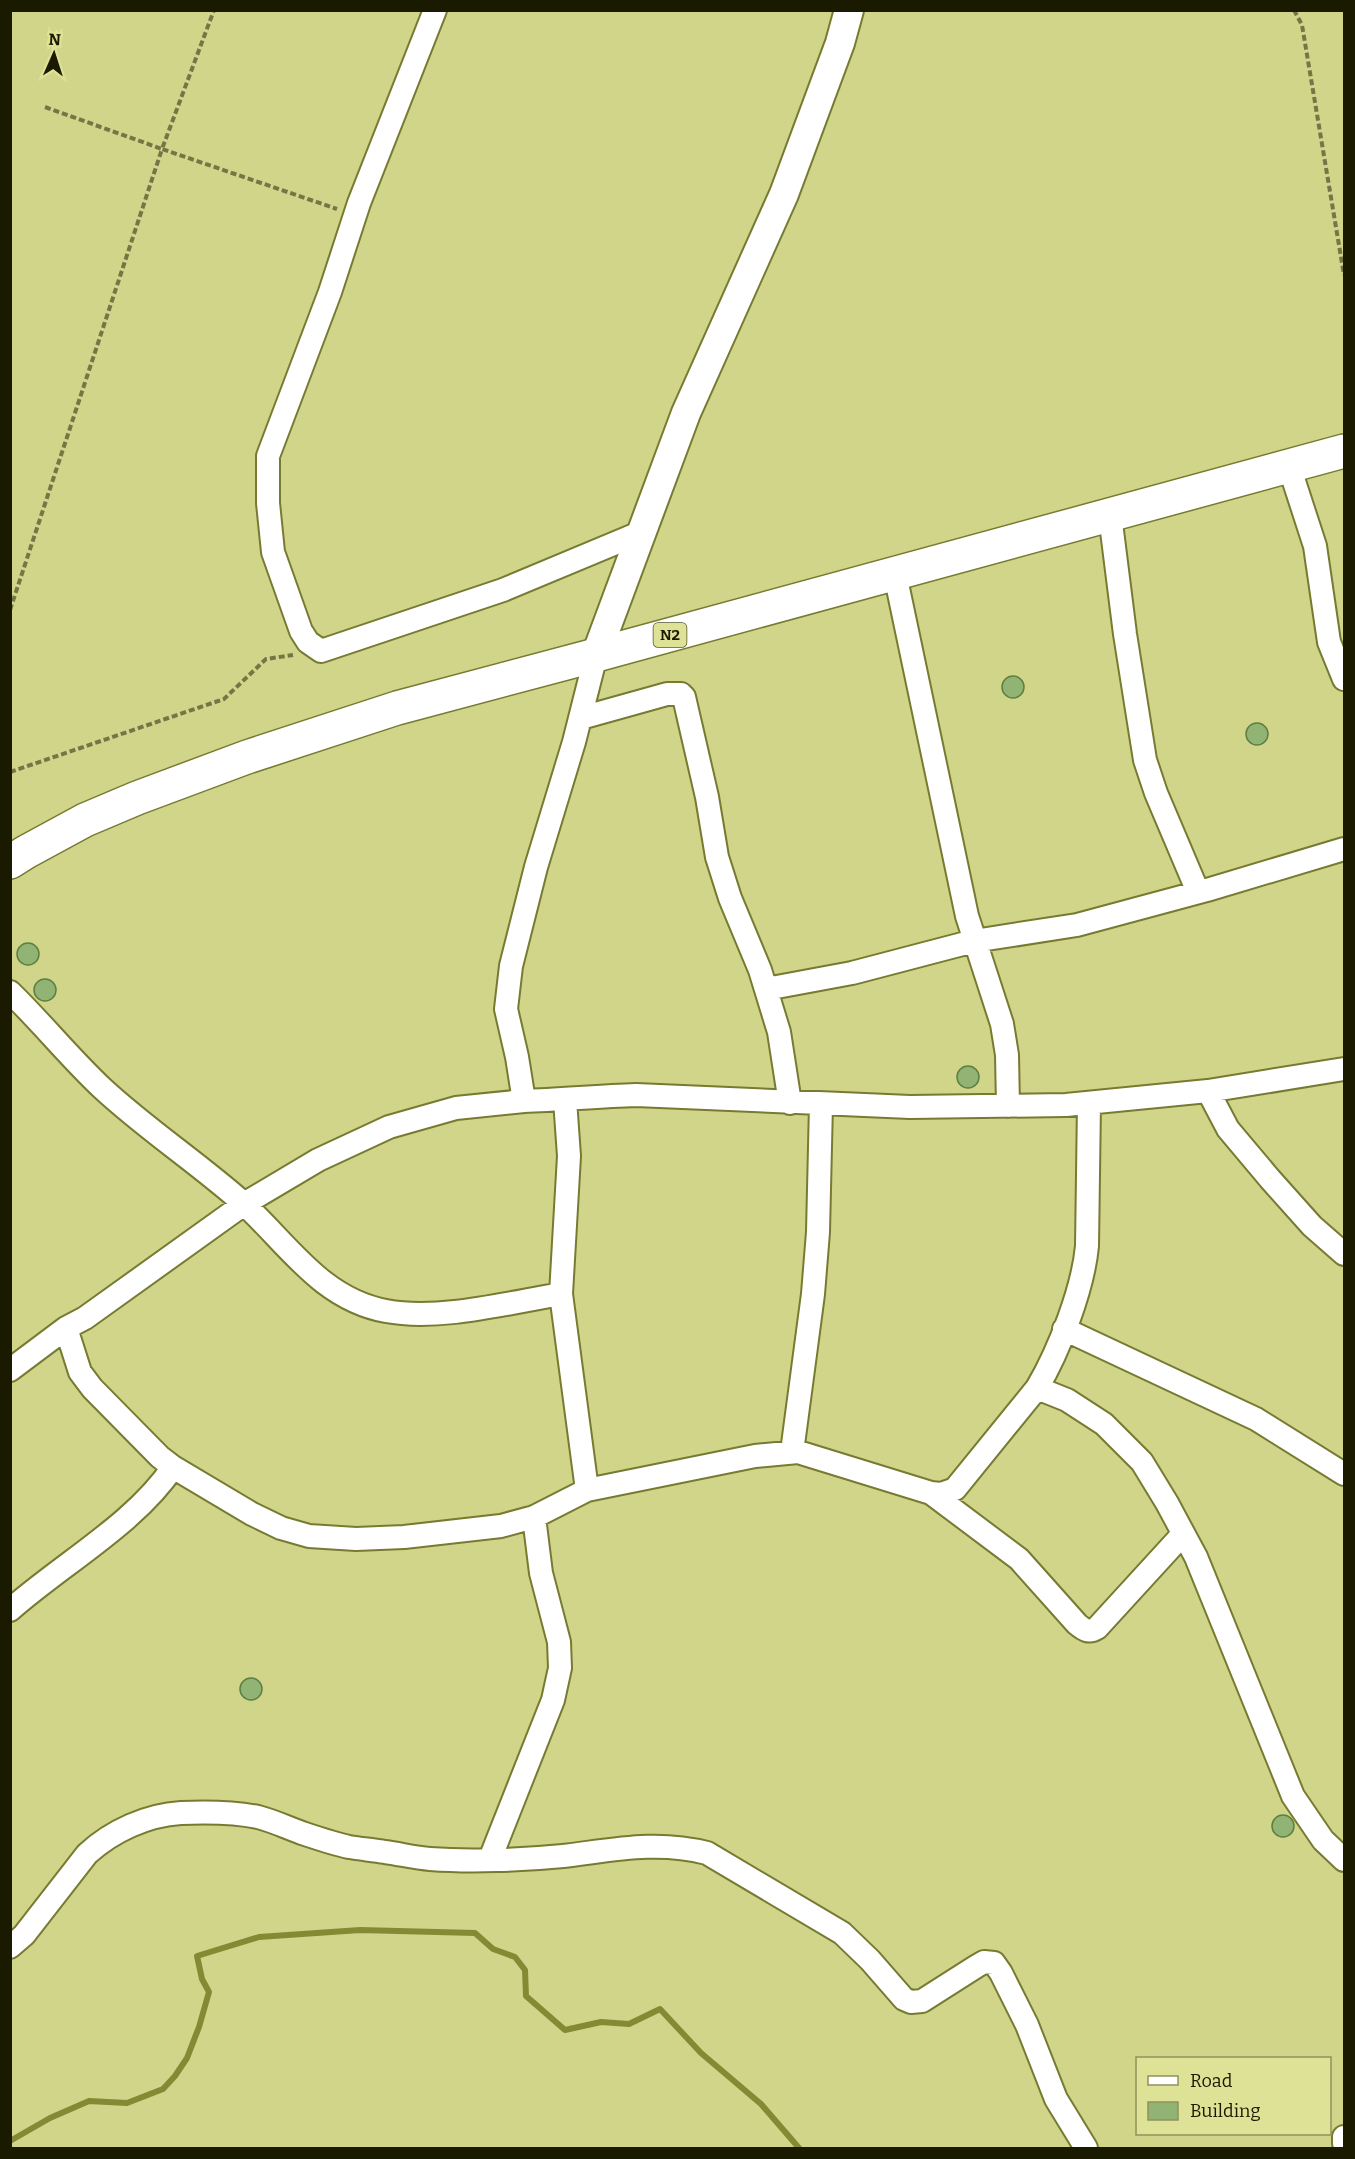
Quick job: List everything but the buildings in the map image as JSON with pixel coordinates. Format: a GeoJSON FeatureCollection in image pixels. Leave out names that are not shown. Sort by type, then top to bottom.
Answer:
{"type":"FeatureCollection","features":[{"type":"Feature","properties":{"kind":"highway","name":"N2"},"geometry":{"type":"LineString","coordinates":[[10,862],[95,816],[136,798],[247,756],[398,708],[1344,451]]}},
{"type":"Feature","properties":{"kind":"street"},"geometry":{"type":"LineString","coordinates":[[435,10],[392,116],[330,292],[268,456],[268,492],[273,552],[301,631],[308,642],[321,651],[503,591],[642,532]]}},
{"type":"Feature","properties":{"kind":"street"},"geometry":{"type":"LineString","coordinates":[[524,1101],[506,1009],[511,966],[536,867],[581,718],[596,655],[686,413],[784,194],[840,43],[849,10]]}},
{"type":"Feature","properties":{"kind":"street"},"geometry":{"type":"LineString","coordinates":[[1289,466],[1315,546],[1329,642],[1344,680]]}},
{"type":"Feature","properties":{"kind":"street"},"geometry":{"type":"LineString","coordinates":[[1110,515],[1125,634],[1145,760],[1155,793],[1198,892]]}},
{"type":"Feature","properties":{"kind":"street"},"geometry":{"type":"LineString","coordinates":[[895,574],[934,764],[974,941],[1002,1024],[1007,1055],[1008,1106]]}},
{"type":"Feature","properties":{"kind":"street"},"geometry":{"type":"LineString","coordinates":[[581,718],[668,694],[681,694],[684,697],[707,797],[717,857],[730,898],[760,970],[779,1032],[790,1103]]}},
{"type":"Feature","properties":{"kind":"street"},"geometry":{"type":"LineString","coordinates":[[766,989],[852,973],[974,941],[1077,925],[1344,849]]}},
{"type":"Feature","properties":{"kind":"street"},"geometry":{"type":"LineString","coordinates":[[10,992],[102,1088],[244,1204],[310,1272],[327,1286],[357,1304],[385,1311],[424,1316],[561,1294]]}},
{"type":"Feature","properties":{"kind":"street"},"geometry":{"type":"LineString","coordinates":[[10,1370],[66,1328],[85,1318],[244,1204],[318,1160],[389,1127],[456,1108],[524,1101],[636,1095],[910,1107],[1066,1105],[1208,1091],[1344,1069]]}},
{"type":"Feature","properties":{"kind":"street"},"geometry":{"type":"LineString","coordinates":[[1208,1091],[1228,1129],[1269,1179],[1312,1226],[1344,1254]]}},
{"type":"Feature","properties":{"kind":"street"},"geometry":{"type":"LineString","coordinates":[[565,1100],[569,1156],[561,1294],[587,1490]]}},
{"type":"Feature","properties":{"kind":"street"},"geometry":{"type":"LineString","coordinates":[[66,1328],[77,1365],[86,1380],[160,1457],[252,1514],[281,1528],[309,1536],[356,1539],[404,1537],[501,1526],[534,1517],[587,1490],[755,1455],[792,1452],[941,1494],[955,1489],[1037,1388],[1074,1305],[1086,1262],[1089,1103]]}},
{"type":"Feature","properties":{"kind":"street"},"geometry":{"type":"LineString","coordinates":[[792,1452],[813,1294],[818,1232],[821,1104]]}},
{"type":"Feature","properties":{"kind":"street"},"geometry":{"type":"LineString","coordinates":[[1064,1329],[1256,1419],[1344,1474]]}},
{"type":"Feature","properties":{"kind":"street"},"geometry":{"type":"LineString","coordinates":[[1037,1388],[1067,1400],[1104,1424],[1142,1462],[1196,1557],[1293,1796],[1323,1840],[1344,1860]]}},
{"type":"Feature","properties":{"kind":"street"},"geometry":{"type":"LineString","coordinates":[[10,1610],[137,1508],[161,1485],[173,1467]]}},
{"type":"Feature","properties":{"kind":"street"},"geometry":{"type":"LineString","coordinates":[[931,1493],[1019,1559],[1077,1624],[1088,1631],[1097,1628],[1183,1534]]}},
{"type":"Feature","properties":{"kind":"street"},"geometry":{"type":"LineString","coordinates":[[490,1859],[553,1700],[560,1668],[559,1642],[541,1573],[534,1517]]}},
{"type":"Feature","properties":{"kind":"street"},"geometry":{"type":"LineString","coordinates":[[10,1947],[24,1935],[87,1854],[99,1843],[121,1830],[156,1816],[181,1813],[237,1814],[260,1818],[350,1847],[428,1859],[560,1856],[634,1847],[664,1845],[684,1847],[707,1853],[842,1933],[870,1960],[904,1999],[911,2002],[922,2001],[984,1962],[994,1963],[1001,1972],[1027,2025],[1056,2099],[1086,2148]]}},
{"type":"Feature","properties":{"kind":"street"},"geometry":{"type":"LineString","coordinates":[[1344,2137],[1344,2143]]}},
{"type":"Feature","properties":{"kind":"path"},"geometry":{"type":"LineString","coordinates":[[10,610],[162,149],[214,10]]}},
{"type":"Feature","properties":{"kind":"path"},"geometry":{"type":"LineString","coordinates":[[1294,10],[1302,25],[1344,275]]}},
{"type":"Feature","properties":{"kind":"path"},"geometry":{"type":"LineString","coordinates":[[45,107],[355,216]]}},
{"type":"Feature","properties":{"kind":"path"},"geometry":{"type":"LineString","coordinates":[[10,772],[224,699],[266,659],[321,651]]}},
{"type":"Feature","properties":{"kind":"waterway"},"geometry":{"type":"LineString","coordinates":[[10,2141],[50,2118],[89,2101],[127,2103],[163,2089],[187,2058],[209,1992],[202,1979],[197,1956],[259,1937],[360,1930],[475,1933],[493,1949],[515,1957],[525,1970],[526,1996],[565,2030],[601,2022],[629,2024],[660,2009],[701,2053],[761,2104],[799,2148]]}}]}
